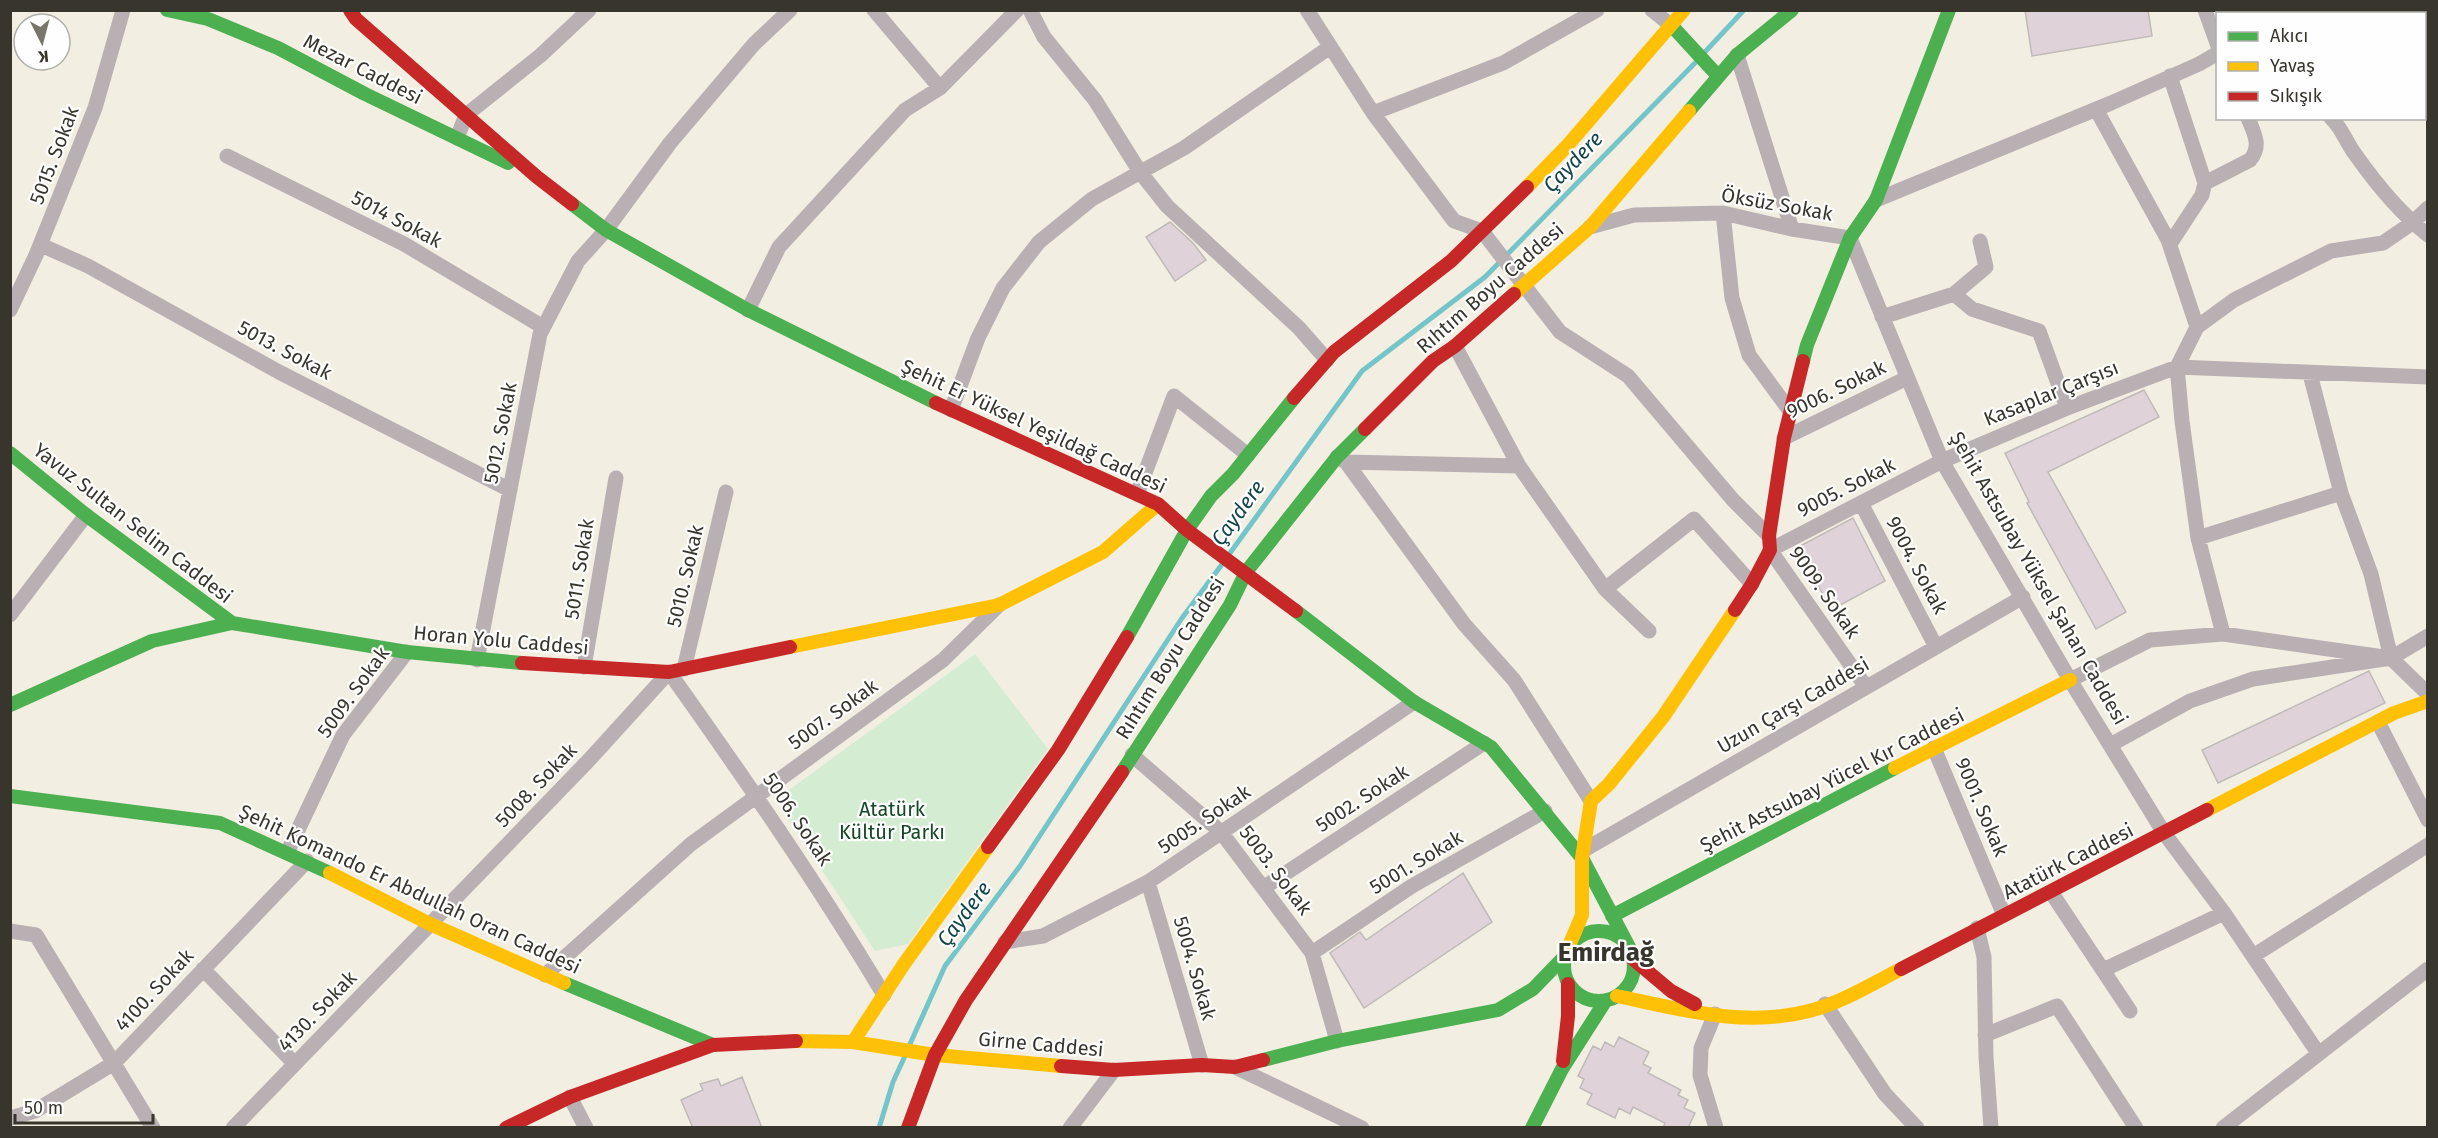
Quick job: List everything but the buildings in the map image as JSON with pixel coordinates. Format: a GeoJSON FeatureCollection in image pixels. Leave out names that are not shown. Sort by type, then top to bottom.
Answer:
{"type":"FeatureCollection","features":[{"type":"Feature","properties":{"kind":"street","name":"5015. Sokak"},"geometry":{"type":"LineString","coordinates":[[10,310],[41,245],[95,108],[123,10]]}},
{"type":"Feature","properties":{"kind":"street","name":"Mezar Caddesi"},"geometry":{"type":"LineString","coordinates":[[167,10],[208,19],[278,48],[364,94],[537,177]]}},
{"type":"Feature","properties":{"kind":"street"},"geometry":{"type":"LineString","coordinates":[[350,10],[356,19],[537,177]]}},
{"type":"Feature","properties":{"kind":"street"},"geometry":{"type":"LineString","coordinates":[[457,138],[466,115],[541,55],[589,10]]}},
{"type":"Feature","properties":{"kind":"street","name":"5012. Sokak"},"geometry":{"type":"LineString","coordinates":[[477,660],[543,327],[578,261],[606,230],[670,143],[754,45],[790,10]]}},
{"type":"Feature","properties":{"kind":"street"},"geometry":{"type":"LineString","coordinates":[[874,10],[940,88]]}},
{"type":"Feature","properties":{"kind":"street"},"geometry":{"type":"LineString","coordinates":[[748,310],[779,247],[905,110],[940,88],[1017,10]]}},
{"type":"Feature","properties":{"kind":"street"},"geometry":{"type":"LineString","coordinates":[[1030,10],[1044,37],[1095,100],[1140,172],[1167,206],[1299,328],[1327,360]]}},
{"type":"Feature","properties":{"kind":"street"},"geometry":{"type":"LineString","coordinates":[[1307,10],[1374,113],[1454,221],[1482,231]]}},
{"type":"Feature","properties":{"kind":"street"},"geometry":{"type":"LineString","coordinates":[[1374,113],[1503,63],[1597,10]]}},
{"type":"Feature","properties":{"kind":"street"},"geometry":{"type":"LineString","coordinates":[[1652,10],[1672,26],[1718,76]]}},
{"type":"Feature","properties":{"kind":"street"},"geometry":{"type":"LineString","coordinates":[[853,1042],[904,964],[1058,750],[1107,672],[1187,530],[1210,496],[1248,455],[1334,352],[1451,261],[1482,231],[1567,146],[1684,10]]}},
{"type":"Feature","properties":{"kind":"street","name":"Rıhtım Boyu Caddesi"},"geometry":{"type":"LineString","coordinates":[[908,1128],[934,1055],[966,1000],[1132,755],[1230,605],[1246,572],[1342,460],[1433,361],[1455,346],[1526,286],[1590,227],[1718,76],[1737,56],[1792,10]]}},
{"type":"Feature","properties":{"kind":"street"},"geometry":{"type":"LineString","coordinates":[[1590,801],[1609,784],[1663,717],[1752,584],[1769,543],[1784,438],[1807,345],[1850,238],[1876,200],[1949,10]]}},
{"type":"Feature","properties":{"kind":"street"},"geometry":{"type":"LineString","coordinates":[[2205,10],[2216,43]]}},
{"type":"Feature","properties":{"kind":"street"},"geometry":{"type":"LineString","coordinates":[[951,410],[978,338],[1003,288],[1039,242],[1092,199],[1184,148],[1330,47]]}},
{"type":"Feature","properties":{"kind":"street"},"geometry":{"type":"LineString","coordinates":[[1876,200],[2096,109],[2216,53]]}},
{"type":"Feature","properties":{"kind":"street"},"geometry":{"type":"LineString","coordinates":[[1737,56],[1792,229]]}},
{"type":"Feature","properties":{"kind":"street"},"geometry":{"type":"LineString","coordinates":[[2170,76],[2205,183],[2202,195],[2170,244]]}},
{"type":"Feature","properties":{"kind":"street"},"geometry":{"type":"LineString","coordinates":[[2096,109],[2170,244],[2197,327]]}},
{"type":"Feature","properties":{"kind":"street"},"geometry":{"type":"LineString","coordinates":[[2205,183],[2254,155],[2257,139],[2249,120]]}},
{"type":"Feature","properties":{"kind":"street"},"geometry":{"type":"LineString","coordinates":[[2333,120],[2354,153],[2412,223],[2427,235]]}},
{"type":"Feature","properties":{"kind":"street","name":"5014 Sokak"},"geometry":{"type":"LineString","coordinates":[[227,156],[404,244],[543,327]]}},
{"type":"Feature","properties":{"kind":"street","name":"Şehit Er Yüksel Yeşildağ Caddesi"},"geometry":{"type":"LineString","coordinates":[[537,177],[606,230],[748,310],[951,410],[1158,504],[1187,530],[1246,572],[1414,702],[1491,747],[1583,854],[1631,953]]}},
{"type":"Feature","properties":{"kind":"street"},"geometry":{"type":"LineString","coordinates":[[2223,634],[2198,538],[2177,367],[2197,327],[2234,300],[2331,251],[2383,243],[2412,223],[2427,208]]}},
{"type":"Feature","properties":{"kind":"street"},"geometry":{"type":"LineString","coordinates":[[1723,213],[1732,298],[1749,355],[1790,411]]}},
{"type":"Feature","properties":{"kind":"street","name":"Öksüz Sokak"},"geometry":{"type":"LineString","coordinates":[[1590,227],[1634,215],[1723,213],[1792,229],[1850,238]]}},
{"type":"Feature","properties":{"kind":"street","name":"9009. Sokak"},"geometry":{"type":"LineString","coordinates":[[1482,231],[1560,332],[1629,376],[1769,543],[1866,687]]}},
{"type":"Feature","properties":{"kind":"street","name":"Şehit Astsubay Yüksel Şahan Caddesi"},"geometry":{"type":"LineString","coordinates":[[1850,238],[1942,460],[2070,680],[2112,744],[2164,833],[2224,914],[2318,1053]]}},
{"type":"Feature","properties":{"kind":"street"},"geometry":{"type":"LineString","coordinates":[[1882,317],[1954,294],[1986,267],[1980,241]]}},
{"type":"Feature","properties":{"kind":"street","name":"5013. Sokak"},"geometry":{"type":"LineString","coordinates":[[41,245],[88,266],[279,372],[510,490]]}},
{"type":"Feature","properties":{"kind":"street"},"geometry":{"type":"LineString","coordinates":[[1954,294],[1972,309],[2039,331],[2067,408]]}},
{"type":"Feature","properties":{"kind":"street"},"geometry":{"type":"LineString","coordinates":[[1455,346],[1519,466],[1605,589],[1648,632]]}},
{"type":"Feature","properties":{"kind":"street"},"geometry":{"type":"LineString","coordinates":[[2177,367],[2427,377]]}},
{"type":"Feature","properties":{"kind":"street","name":"Kasaplar Çarşısı"},"geometry":{"type":"LineString","coordinates":[[1942,460],[2067,408],[2177,367]]}},
{"type":"Feature","properties":{"kind":"street"},"geometry":{"type":"LineString","coordinates":[[2310,374],[2341,493],[2371,574],[2391,658],[2427,694]]}},
{"type":"Feature","properties":{"kind":"street","name":"9006. Sokak"},"geometry":{"type":"LineString","coordinates":[[1784,438],[1907,378]]}},
{"type":"Feature","properties":{"kind":"street"},"geometry":{"type":"LineString","coordinates":[[1137,494],[1174,396],[1248,455]]}},
{"type":"Feature","properties":{"kind":"street","name":"Yavuz Sultan Selim Caddesi"},"geometry":{"type":"LineString","coordinates":[[10,453],[86,514],[232,623]]}},
{"type":"Feature","properties":{"kind":"street"},"geometry":{"type":"LineString","coordinates":[[1342,460],[1519,466]]}},
{"type":"Feature","properties":{"kind":"street"},"geometry":{"type":"LineString","coordinates":[[1342,460],[1464,624],[1514,680],[1590,801],[1583,854],[1582,915],[1567,952],[1564,975],[1568,984],[1568,1016],[1562,1069]]}},
{"type":"Feature","properties":{"kind":"street","name":"9005. Sokak"},"geometry":{"type":"LineString","coordinates":[[1769,543],[1861,503],[1942,460]]}},
{"type":"Feature","properties":{"kind":"street","name":"5011. Sokak"},"geometry":{"type":"LineString","coordinates":[[584,667],[616,478]]}},
{"type":"Feature","properties":{"kind":"street","name":"5010. Sokak"},"geometry":{"type":"LineString","coordinates":[[677,671],[726,492]]}},
{"type":"Feature","properties":{"kind":"street"},"geometry":{"type":"LineString","coordinates":[[2198,538],[2341,493]]}},
{"type":"Feature","properties":{"kind":"street","name":"9004. Sokak"},"geometry":{"type":"LineString","coordinates":[[1861,503],[1936,647]]}},
{"type":"Feature","properties":{"kind":"street","name":"5007. Sokak"},"geometry":{"type":"LineString","coordinates":[[545,975],[691,844],[943,660],[999,605],[1103,552],[1158,504]]}},
{"type":"Feature","properties":{"kind":"street"},"geometry":{"type":"LineString","coordinates":[[10,615],[86,514]]}},
{"type":"Feature","properties":{"kind":"street"},"geometry":{"type":"LineString","coordinates":[[1605,589],[1694,519],[1752,584]]}},
{"type":"Feature","properties":{"kind":"street","name":"Uzun Çarşı Caddesi"},"geometry":{"type":"LineString","coordinates":[[1583,854],[2023,597]]}},
{"type":"Feature","properties":{"kind":"street","name":"Horan Yolu Caddesi"},"geometry":{"type":"LineString","coordinates":[[10,705],[152,641],[232,623],[407,652],[477,660],[677,671],[999,605]]}},
{"type":"Feature","properties":{"kind":"street"},"geometry":{"type":"LineString","coordinates":[[2070,680],[2150,640],[2223,634],[2391,658]]}},
{"type":"Feature","properties":{"kind":"street"},"geometry":{"type":"LineString","coordinates":[[2112,744],[2190,701],[2253,680],[2391,658],[2427,636]]}},
{"type":"Feature","properties":{"kind":"street","name":"5009. Sokak"},"geometry":{"type":"LineString","coordinates":[[287,853],[343,735],[407,652]]}},
{"type":"Feature","properties":{"kind":"street","name":"5006. Sokak"},"geometry":{"type":"LineString","coordinates":[[677,671],[756,795],[826,898],[884,995]]}},
{"type":"Feature","properties":{"kind":"street","name":"5008. Sokak"},"geometry":{"type":"LineString","coordinates":[[430,924],[677,671]]}},
{"type":"Feature","properties":{"kind":"street","name":"Şehit Astsubay Yücel Kır Caddesi"},"geometry":{"type":"LineString","coordinates":[[1612,916],[1934,748],[2070,680]]}},
{"type":"Feature","properties":{"kind":"street","name":"Atatürk Caddesi"},"geometry":{"type":"LineString","coordinates":[[1612,998],[1757,1019],[1808,1011],[1866,987],[2394,713],[2427,701]]}},
{"type":"Feature","properties":{"kind":"street","name":"5005. Sokak"},"geometry":{"type":"LineString","coordinates":[[1005,942],[1043,936],[1148,882],[1414,702]]}},
{"type":"Feature","properties":{"kind":"street"},"geometry":{"type":"LineString","coordinates":[[2378,722],[2427,820]]}},
{"type":"Feature","properties":{"kind":"street","name":"5002. Sokak"},"geometry":{"type":"LineString","coordinates":[[1263,888],[1484,743]]}},
{"type":"Feature","properties":{"kind":"street","name":"9001. Sokak"},"geometry":{"type":"LineString","coordinates":[[1934,748],[2004,915]]}},
{"type":"Feature","properties":{"kind":"street","name":"5003. Sokak"},"geometry":{"type":"LineString","coordinates":[[1132,755],[1221,832],[1312,953],[1337,1041]]}},
{"type":"Feature","properties":{"kind":"street","name":"Şehit Komando Er Abdullah Oran Caddesi"},"geometry":{"type":"LineString","coordinates":[[10,796],[220,823],[307,861],[430,924],[713,1045]]}},
{"type":"Feature","properties":{"kind":"street","name":"5001. Sokak"},"geometry":{"type":"LineString","coordinates":[[1312,953],[1412,886],[1545,811]]}},
{"type":"Feature","properties":{"kind":"street"},"geometry":{"type":"LineString","coordinates":[[2253,956],[2427,845]]}},
{"type":"Feature","properties":{"kind":"street","name":"4100. Sokak"},"geometry":{"type":"LineString","coordinates":[[10,1118],[35,1111],[114,1064],[307,861]]}},
{"type":"Feature","properties":{"kind":"street","name":"5004. Sokak"},"geometry":{"type":"LineString","coordinates":[[1148,882],[1202,1065]]}},
{"type":"Feature","properties":{"kind":"street"},"geometry":{"type":"LineString","coordinates":[[2051,892],[2130,1011]]}},
{"type":"Feature","properties":{"kind":"street"},"geometry":{"type":"LineString","coordinates":[[2103,970],[2224,914]]}},
{"type":"Feature","properties":{"kind":"street","name":"4130. Sokak"},"geometry":{"type":"LineString","coordinates":[[233,1128],[430,924]]}},
{"type":"Feature","properties":{"kind":"street"},"geometry":{"type":"LineString","coordinates":[[1977,928],[1984,957],[1985,1035],[1991,1128]]}},
{"type":"Feature","properties":{"kind":"street"},"geometry":{"type":"LineString","coordinates":[[10,931],[36,935],[153,1128]]}},
{"type":"Feature","properties":{"kind":"street"},"geometry":{"type":"LineString","coordinates":[[1532,1128],[1562,1069],[1612,998],[1625,989],[1631,980],[1631,953],[1622,939],[1604,931],[1584,934],[1567,952]]}},
{"type":"Feature","properties":{"kind":"street","name":"Girne Caddesi"},"geometry":{"type":"LineString","coordinates":[[506,1128],[570,1097],[713,1045],[772,1041],[853,1042],[934,1055],[1114,1070],[1202,1065],[1235,1067],[1337,1041],[1498,1010],[1533,989],[1567,952]]}},
{"type":"Feature","properties":{"kind":"street","name":"Atatürk Caddesi"},"geometry":{"type":"LineString","coordinates":[[1631,953],[1671,991],[1715,1014]]}},
{"type":"Feature","properties":{"kind":"street"},"geometry":{"type":"LineString","coordinates":[[203,969],[295,1064]]}},
{"type":"Feature","properties":{"kind":"street"},"geometry":{"type":"LineString","coordinates":[[2223,1128],[2318,1053],[2425,975]]}},
{"type":"Feature","properties":{"kind":"street"},"geometry":{"type":"LineString","coordinates":[[1568,984],[1584,998],[1595,1001],[1612,998]]}},
{"type":"Feature","properties":{"kind":"street"},"geometry":{"type":"LineString","coordinates":[[1825,1004],[1885,1094],[1917,1128]]}},
{"type":"Feature","properties":{"kind":"street"},"geometry":{"type":"LineString","coordinates":[[1985,1035],[2057,1006],[2136,1128]]}},
{"type":"Feature","properties":{"kind":"street"},"geometry":{"type":"LineString","coordinates":[[1715,1014],[1701,1048],[1700,1075],[1716,1128]]}},
{"type":"Feature","properties":{"kind":"street"},"geometry":{"type":"LineString","coordinates":[[1235,1067],[1362,1128]]}},
{"type":"Feature","properties":{"kind":"street"},"geometry":{"type":"LineString","coordinates":[[1070,1128],[1114,1070]]}},
{"type":"Feature","properties":{"kind":"street"},"geometry":{"type":"LineString","coordinates":[[570,1097],[586,1128]]}},
{"type":"Feature","properties":{"kind":"green space","name":"Atatürk Kültür Parkı"},"geometry":{"type":"Polygon","coordinates":[[[975,654],[1048,749],[908,944],[875,951],[783,811],[789,790],[975,654]]]}},
{"type":"Feature","properties":{"kind":"waterway","name":"Çaydere"},"geometry":{"type":"LineString","coordinates":[[1704,53],[1744,10]]}},
{"type":"Feature","properties":{"kind":"waterway","name":"Çaydere"},"geometry":{"type":"LineString","coordinates":[[1230,553],[1362,371],[1485,277],[1696,62]]}},
{"type":"Feature","properties":{"kind":"waterway","name":"Çaydere"},"geometry":{"type":"LineString","coordinates":[[910,1044],[945,966],[1020,866],[1182,618],[1223,563]]}},
{"type":"Feature","properties":{"kind":"waterway","name":"Çaydere"},"geometry":{"type":"LineString","coordinates":[[879,1128],[893,1082],[905,1056]]}},
{"type":"Feature","properties":{"kind":"traffic: fast"},"geometry":{"type":"LineString","coordinates":[[167,10],[208,19],[278,48],[365,94],[508,163]]}},
{"type":"Feature","properties":{"kind":"traffic: fast"},"geometry":{"type":"LineString","coordinates":[[1689,111],[1737,55],[1792,10]]}},
{"type":"Feature","properties":{"kind":"traffic: fast"},"geometry":{"type":"LineString","coordinates":[[1803,361],[1807,345],[1850,238],[1876,200],[1949,10]]}},
{"type":"Feature","properties":{"kind":"traffic: fast"},"geometry":{"type":"LineString","coordinates":[[1672,26],[1718,76]]}},
{"type":"Feature","properties":{"kind":"traffic: fast"},"geometry":{"type":"LineString","coordinates":[[572,204],[606,230],[748,310],[936,403]]}},
{"type":"Feature","properties":{"kind":"traffic: fast"},"geometry":{"type":"LineString","coordinates":[[1127,637],[1187,530],[1211,496],[1233,474],[1294,398]]}},
{"type":"Feature","properties":{"kind":"traffic: fast"},"geometry":{"type":"LineString","coordinates":[[1122,772],[1230,605],[1246,572],[1337,457],[1365,429]]}},
{"type":"Feature","properties":{"kind":"traffic: fast"},"geometry":{"type":"LineString","coordinates":[[10,453],[86,515],[232,623]]}},
{"type":"Feature","properties":{"kind":"traffic: fast"},"geometry":{"type":"LineString","coordinates":[[1296,611],[1414,702],[1491,747],[1582,858],[1629,947]]}},
{"type":"Feature","properties":{"kind":"traffic: fast"},"geometry":{"type":"LineString","coordinates":[[10,705],[152,641],[232,623],[407,652],[522,663]]}},
{"type":"Feature","properties":{"kind":"traffic: fast"},"geometry":{"type":"LineString","coordinates":[[1612,916],[1895,768]]}},
{"type":"Feature","properties":{"kind":"traffic: fast"},"geometry":{"type":"LineString","coordinates":[[10,796],[220,823],[330,873]]}},
{"type":"Feature","properties":{"kind":"traffic: fast"},"geometry":{"type":"LineString","coordinates":[[1599,931],[1612,934],[1624,941],[1631,953],[1634,966],[1631,979],[1624,991],[1612,998],[1599,1001],[1586,998],[1574,991],[1567,979],[1564,966],[1567,953],[1574,941],[1586,934],[1599,931]]}},
{"type":"Feature","properties":{"kind":"traffic: fast"},"geometry":{"type":"LineString","coordinates":[[1263,1060],[1337,1041],[1498,1010],[1533,989],[1564,957]]}},
{"type":"Feature","properties":{"kind":"traffic: fast"},"geometry":{"type":"LineString","coordinates":[[564,983],[713,1045]]}},
{"type":"Feature","properties":{"kind":"traffic: fast"},"geometry":{"type":"LineString","coordinates":[[1532,1128],[1562,1069],[1606,1000]]}},
{"type":"Feature","properties":{"kind":"traffic: slow"},"geometry":{"type":"LineString","coordinates":[[1527,187],[1567,146],[1684,10]]}},
{"type":"Feature","properties":{"kind":"traffic: slow"},"geometry":{"type":"LineString","coordinates":[[1514,294],[1590,227],[1689,111]]}},
{"type":"Feature","properties":{"kind":"traffic: slow"},"geometry":{"type":"LineString","coordinates":[[790,647],[999,605],[1103,552],[1158,504]]}},
{"type":"Feature","properties":{"kind":"traffic: slow"},"geometry":{"type":"LineString","coordinates":[[1569,946],[1582,915],[1582,858],[1591,801],[1609,784],[1663,717],[1735,610]]}},
{"type":"Feature","properties":{"kind":"traffic: slow"},"geometry":{"type":"LineString","coordinates":[[1895,768],[2070,680]]}},
{"type":"Feature","properties":{"kind":"traffic: slow"},"geometry":{"type":"LineString","coordinates":[[2207,810],[2394,713],[2428,701]]}},
{"type":"Feature","properties":{"kind":"traffic: slow"},"geometry":{"type":"LineString","coordinates":[[853,1042],[904,964],[988,847]]}},
{"type":"Feature","properties":{"kind":"traffic: slow"},"geometry":{"type":"LineString","coordinates":[[330,873],[430,924],[564,983]]}},
{"type":"Feature","properties":{"kind":"traffic: slow"},"geometry":{"type":"LineString","coordinates":[[1617,996],[1712,1015],[1761,1018],[1785,1016],[1833,1003],[1901,969]]}},
{"type":"Feature","properties":{"kind":"traffic: slow"},"geometry":{"type":"LineString","coordinates":[[796,1041],[853,1042],[935,1055],[1061,1066]]}},
{"type":"Feature","properties":{"kind":"traffic: jam"},"geometry":{"type":"LineString","coordinates":[[350,10],[356,19],[537,177],[572,204]]}},
{"type":"Feature","properties":{"kind":"traffic: jam"},"geometry":{"type":"LineString","coordinates":[[1294,398],[1334,352],[1451,261],[1527,187]]}},
{"type":"Feature","properties":{"kind":"traffic: jam"},"geometry":{"type":"LineString","coordinates":[[1365,429],[1433,361],[1455,346],[1514,294]]}},
{"type":"Feature","properties":{"kind":"traffic: jam"},"geometry":{"type":"LineString","coordinates":[[1735,610],[1770,550],[1769,536],[1784,438],[1803,361]]}},
{"type":"Feature","properties":{"kind":"traffic: jam"},"geometry":{"type":"LineString","coordinates":[[936,403],[1158,504],[1187,530],[1296,611]]}},
{"type":"Feature","properties":{"kind":"traffic: jam"},"geometry":{"type":"LineString","coordinates":[[988,847],[1058,750],[1127,637]]}},
{"type":"Feature","properties":{"kind":"traffic: jam"},"geometry":{"type":"LineString","coordinates":[[522,663],[669,672],[790,647]]}},
{"type":"Feature","properties":{"kind":"traffic: jam"},"geometry":{"type":"LineString","coordinates":[[908,1128],[935,1055],[966,1000],[1122,772]]}},
{"type":"Feature","properties":{"kind":"traffic: jam"},"geometry":{"type":"LineString","coordinates":[[1901,969],[2207,810]]}},
{"type":"Feature","properties":{"kind":"traffic: jam"},"geometry":{"type":"LineString","coordinates":[[1633,959],[1671,991],[1695,1004]]}},
{"type":"Feature","properties":{"kind":"traffic: jam"},"geometry":{"type":"LineString","coordinates":[[1563,1061],[1568,1016],[1568,984]]}},
{"type":"Feature","properties":{"kind":"traffic: jam"},"geometry":{"type":"LineString","coordinates":[[506,1128],[570,1097],[713,1045],[796,1041]]}},
{"type":"Feature","properties":{"kind":"traffic: jam"},"geometry":{"type":"LineString","coordinates":[[1061,1066],[1114,1070],[1202,1065],[1235,1067],[1263,1060]]}},
{"type":"Feature","properties":{"kind":"district","name":"Emirdağ"},"geometry":{"type":"Point","coordinates":[1606,952]}}]}
